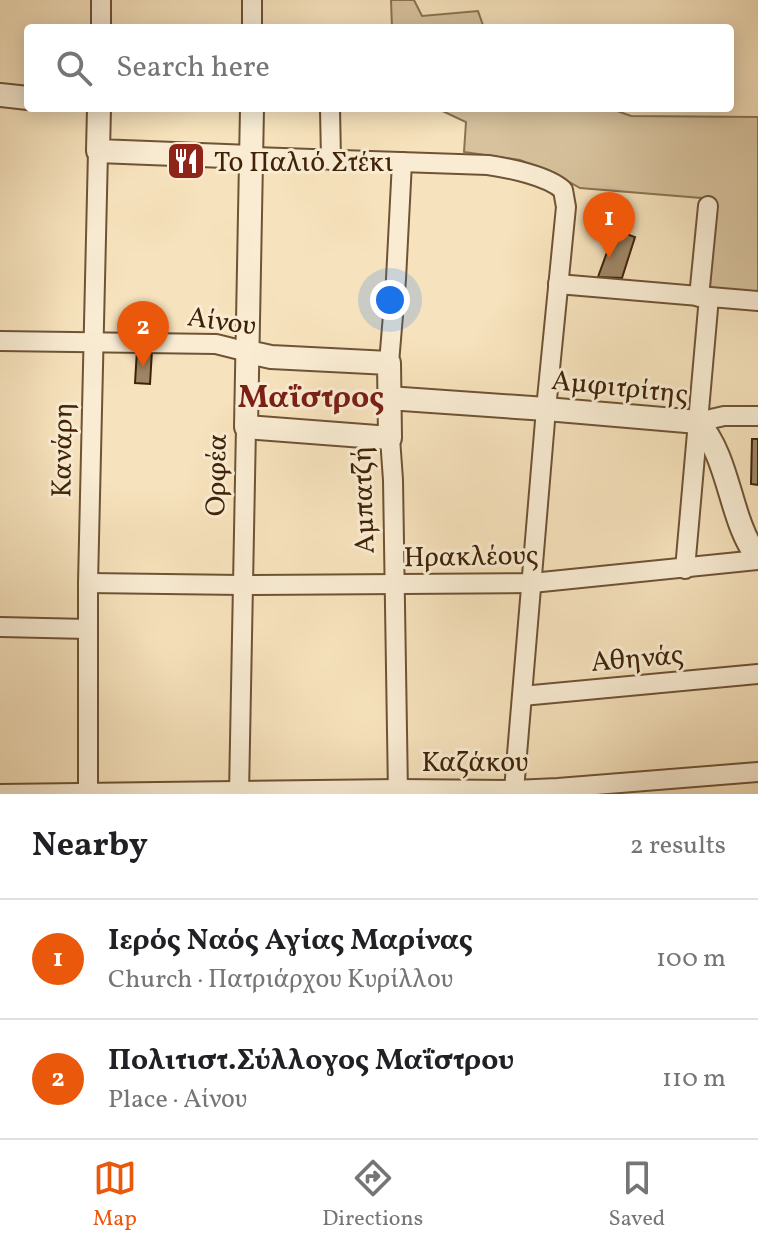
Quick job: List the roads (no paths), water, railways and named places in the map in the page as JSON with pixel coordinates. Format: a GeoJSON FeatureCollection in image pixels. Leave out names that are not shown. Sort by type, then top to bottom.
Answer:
{"type":"FeatureCollection","features":[{"type":"Feature","properties":{"kind":"street"},"geometry":{"type":"LineString","coordinates":[[101,0],[101,24]]}},
{"type":"Feature","properties":{"kind":"street"},"geometry":{"type":"LineString","coordinates":[[252,0],[252,24]]}},
{"type":"Feature","properties":{"kind":"street"},"geometry":{"type":"LineString","coordinates":[[0,95],[24,98]]}},
{"type":"Feature","properties":{"kind":"street","name":"Κανάρη"},"geometry":{"type":"LineString","coordinates":[[88,794],[88,583],[99,112]]}},
{"type":"Feature","properties":{"kind":"street","name":"Ορφέα"},"geometry":{"type":"LineString","coordinates":[[239,792],[252,112]]}},
{"type":"Feature","properties":{"kind":"street"},"geometry":{"type":"LineString","coordinates":[[330,112],[331,160]]}},
{"type":"Feature","properties":{"kind":"street"},"geometry":{"type":"LineString","coordinates":[[98,151],[504,168],[562,188],[566,207],[514,790]]}},
{"type":"Feature","properties":{"kind":"street","name":"Αμπατζή"},"geometry":{"type":"LineString","coordinates":[[398,791],[393,480],[388,398],[402,162]]}},
{"type":"Feature","properties":{"kind":"street"},"geometry":{"type":"LineString","coordinates":[[685,569],[698,422],[708,206]]}},
{"type":"Feature","properties":{"kind":"street"},"geometry":{"type":"LineString","coordinates":[[558,284],[758,301]]}},
{"type":"Feature","properties":{"kind":"street","name":"Αίνου"},"geometry":{"type":"LineString","coordinates":[[0,341],[216,344],[271,357],[389,363]]}},
{"type":"Feature","properties":{"kind":"street","name":"Αμφιτρίτης"},"geometry":{"type":"LineString","coordinates":[[388,398],[698,422],[717,454],[748,543],[758,559]]}},
{"type":"Feature","properties":{"kind":"street"},"geometry":{"type":"LineString","coordinates":[[698,422],[724,416],[758,416]]}},
{"type":"Feature","properties":{"kind":"street"},"geometry":{"type":"LineString","coordinates":[[246,427],[390,438]]}},
{"type":"Feature","properties":{"kind":"street","name":"Ηρακλέους"},"geometry":{"type":"LineString","coordinates":[[88,583],[532,583],[758,559]]}},
{"type":"Feature","properties":{"kind":"street"},"geometry":{"type":"LineString","coordinates":[[0,627],[88,629]]}},
{"type":"Feature","properties":{"kind":"street","name":"Αθηνάς"},"geometry":{"type":"LineString","coordinates":[[522,696],[758,674]]}},
{"type":"Feature","properties":{"kind":"street","name":"Καζάκου"},"geometry":{"type":"LineString","coordinates":[[0,794],[480,792],[758,772]]}},
{"type":"Feature","properties":{"kind":"place","name":"Το Παλιό Στέκι"},"geometry":{"type":"Point","coordinates":[186,161]}},
{"type":"Feature","properties":{"kind":"place","name":"Ιερός Ναός Αγίας Μαρίνας"},"geometry":{"type":"Point","coordinates":[609,258]}},
{"type":"Feature","properties":{"kind":"place","name":"Πολιτιστ.Σύλλογος Μαΐστρου"},"geometry":{"type":"Point","coordinates":[143,367]}},
{"type":"Feature","properties":{"kind":"district","name":"Μαΐστρος"},"geometry":{"type":"Point","coordinates":[311,396]}}]}
